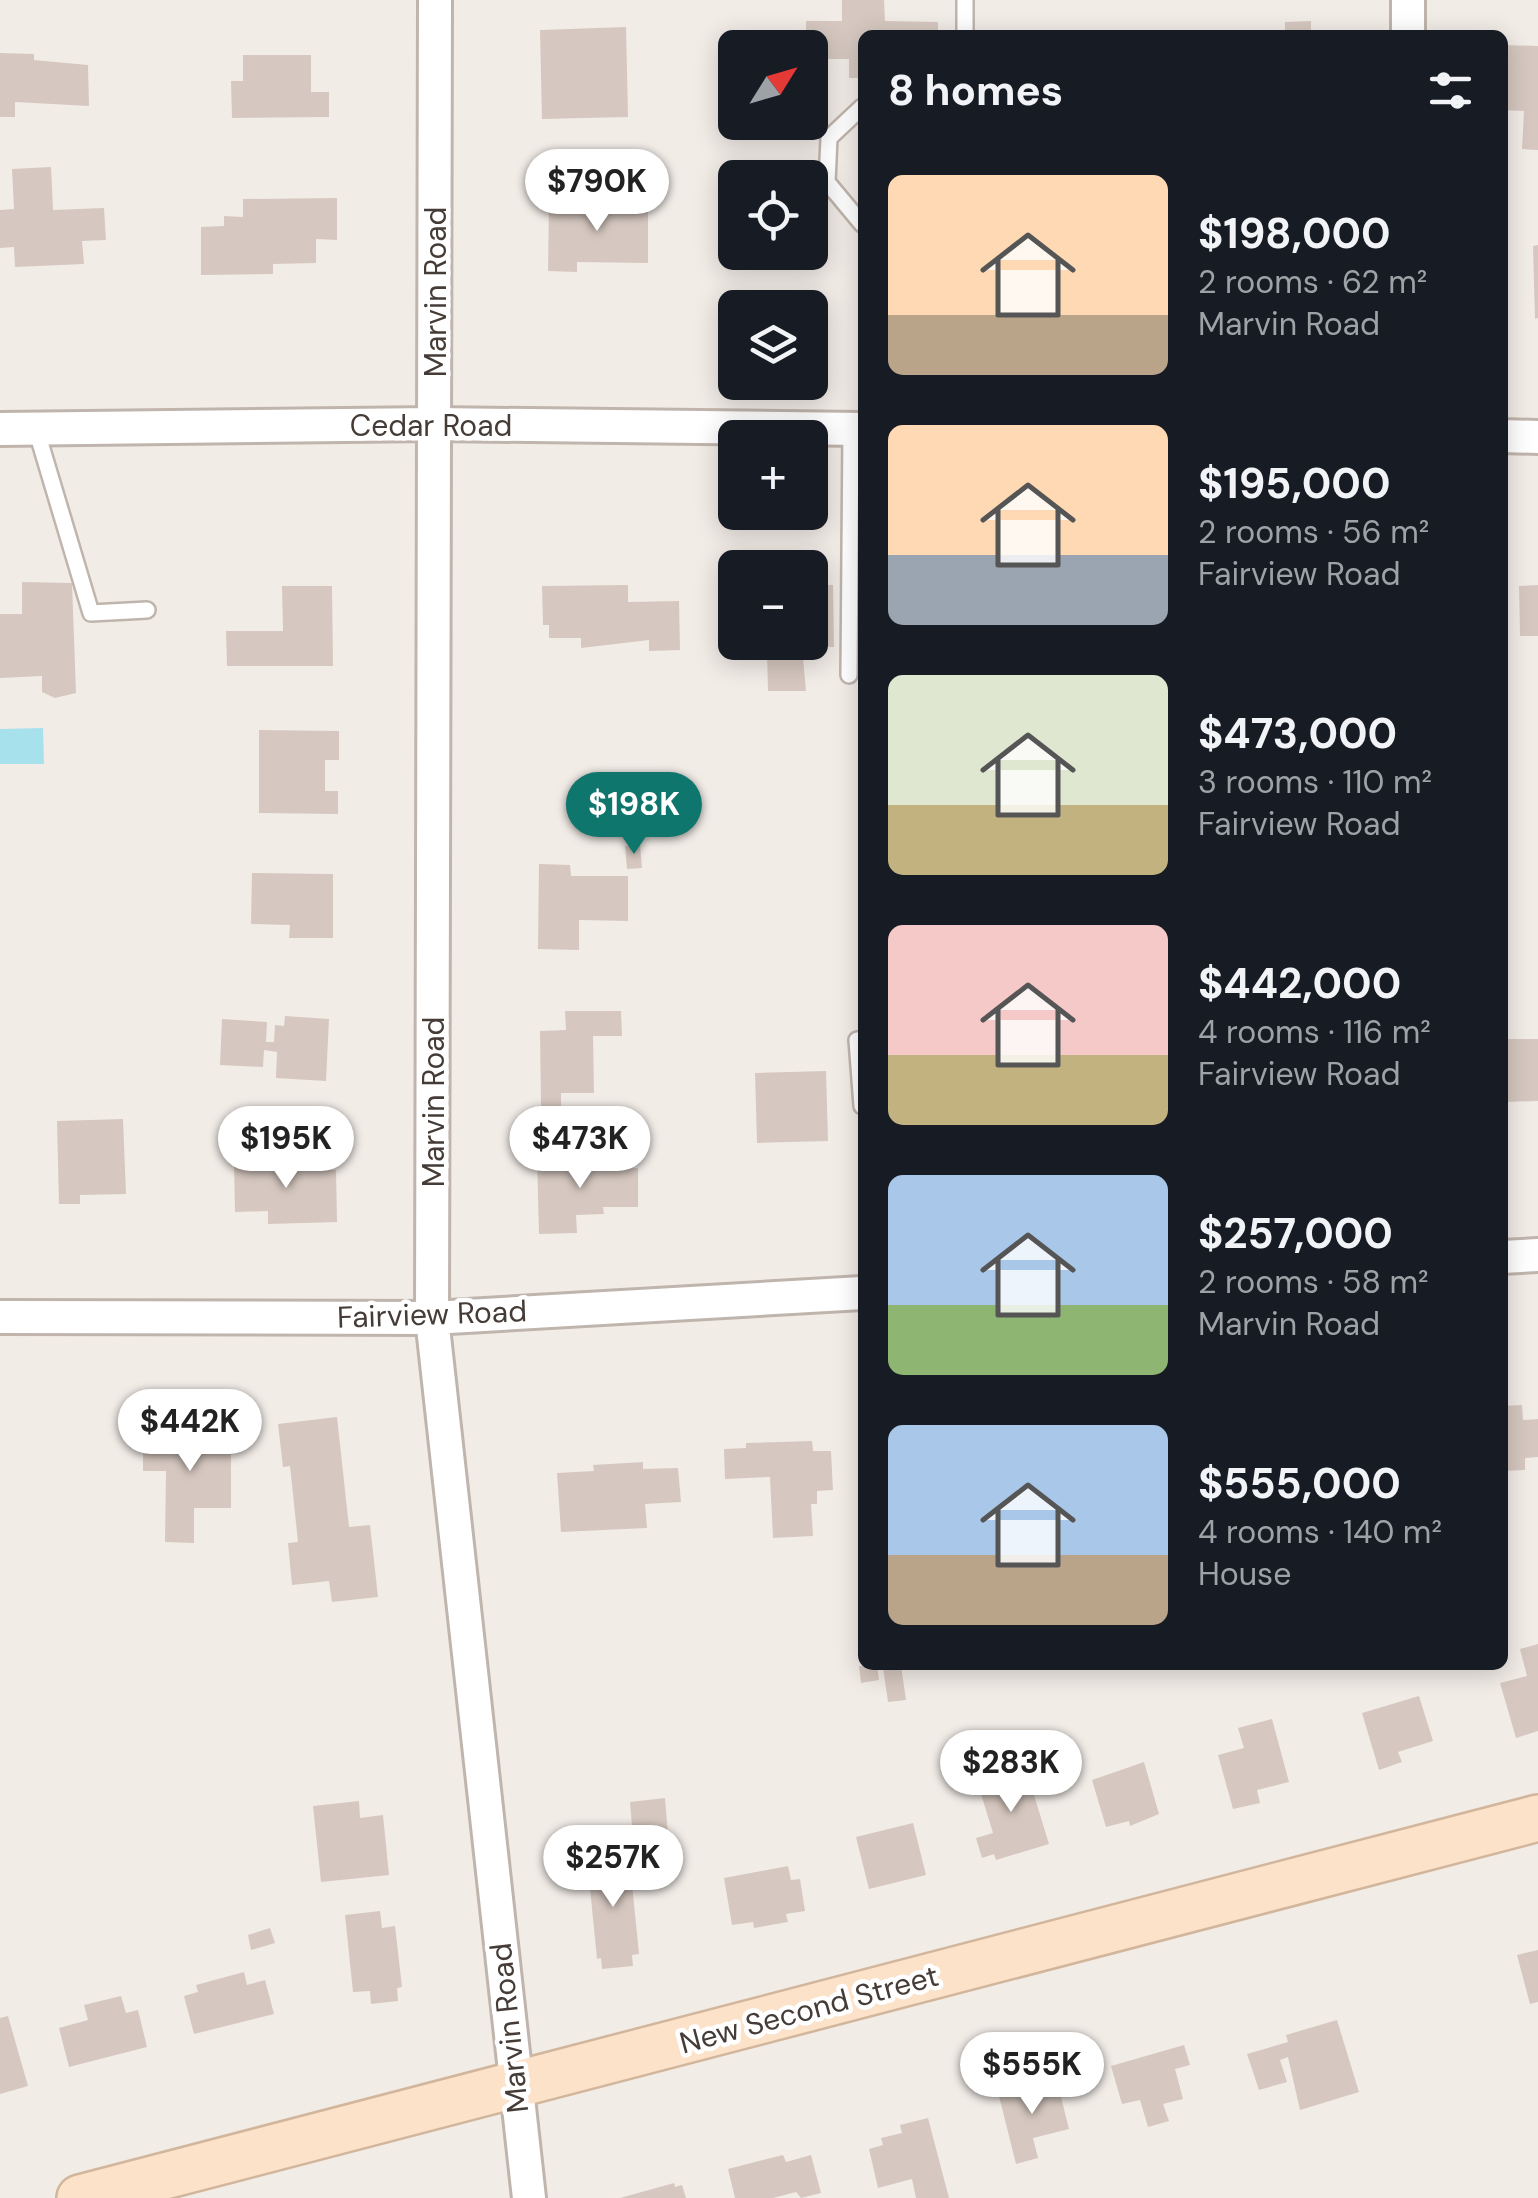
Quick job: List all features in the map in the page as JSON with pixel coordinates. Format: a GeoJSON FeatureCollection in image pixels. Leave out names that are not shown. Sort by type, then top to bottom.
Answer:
{"type":"FeatureCollection","features":[{"type":"Feature","properties":{"kind":"street","name":"Marvin Road"},"geometry":{"type":"LineString","coordinates":[[435,0],[432,1318],[530,2198]]}},
{"type":"Feature","properties":{"kind":"street"},"geometry":{"type":"LineString","coordinates":[[1408,0],[1408,30]]}},
{"type":"Feature","properties":{"kind":"street","name":"Cedar Road"},"geometry":{"type":"LineString","coordinates":[[0,429],[436,424],[857,429]]}},
{"type":"Feature","properties":{"kind":"street"},"geometry":{"type":"LineString","coordinates":[[1508,436],[1538,436]]}},
{"type":"Feature","properties":{"kind":"street"},"geometry":{"type":"LineString","coordinates":[[1508,1258],[1538,1256]]}},
{"type":"Feature","properties":{"kind":"street","name":"Fairview Road"},"geometry":{"type":"LineString","coordinates":[[0,1317],[432,1318],[858,1293]]}},
{"type":"Feature","properties":{"kind":"street","name":"New Second Street"},"geometry":{"type":"LineString","coordinates":[[80,2198],[1538,1818]]}},
{"type":"Feature","properties":{"kind":"lane"},"geometry":{"type":"LineString","coordinates":[[965,0],[965,30]]}},
{"type":"Feature","properties":{"kind":"lane"},"geometry":{"type":"LineString","coordinates":[[858,111],[829,138],[827,182],[858,219]]}},
{"type":"Feature","properties":{"kind":"lane"},"geometry":{"type":"LineString","coordinates":[[36,429],[91,613],[148,610]]}},
{"type":"Feature","properties":{"kind":"lane"},"geometry":{"type":"LineString","coordinates":[[849,675],[857,429]]}},
{"type":"Feature","properties":{"kind":"water"},"geometry":{"type":"Polygon","coordinates":[[[43,728],[44,764],[0,764],[0,729],[43,728]]]}},
{"type":"Feature","properties":{"kind":"building"},"geometry":{"type":"Polygon","coordinates":[[[842,0],[884,0],[885,21],[938,22],[938,30],[858,30],[858,78],[849,78],[849,59],[828,59],[828,30],[806,30],[806,21],[842,21],[842,0]]]}},
{"type":"Feature","properties":{"kind":"building"},"geometry":{"type":"Polygon","coordinates":[[[1311,21],[1311,30],[1285,30],[1285,22],[1311,21]]]}},
{"type":"Feature","properties":{"kind":"building"},"geometry":{"type":"Polygon","coordinates":[[[626,27],[628,117],[542,119],[540,30],[626,27]]]}},
{"type":"Feature","properties":{"kind":"building"},"geometry":{"type":"Polygon","coordinates":[[[1508,45],[1538,46],[1538,150],[1522,149],[1524,111],[1508,110],[1508,45]]]}},
{"type":"Feature","properties":{"kind":"building"},"geometry":{"type":"Polygon","coordinates":[[[0,53],[34,54],[34,60],[88,65],[89,106],[15,102],[15,117],[0,117],[0,53]]]}},
{"type":"Feature","properties":{"kind":"building"},"geometry":{"type":"Polygon","coordinates":[[[243,55],[311,55],[311,92],[329,92],[329,117],[232,118],[231,81],[243,81],[243,55]]]}},
{"type":"Feature","properties":{"kind":"building"},"geometry":{"type":"Polygon","coordinates":[[[51,167],[53,210],[104,208],[106,240],[82,241],[84,264],[15,267],[14,247],[0,248],[0,210],[14,209],[12,169],[51,167]]]}},
{"type":"Feature","properties":{"kind":"building"},"geometry":{"type":"Polygon","coordinates":[[[337,198],[337,240],[316,239],[316,263],[273,264],[273,274],[201,275],[201,227],[224,226],[224,216],[243,217],[243,199],[337,198]]]}},
{"type":"Feature","properties":{"kind":"building"},"geometry":{"type":"Polygon","coordinates":[[[549,203],[648,204],[648,263],[577,262],[577,272],[548,271],[549,203]]]}},
{"type":"Feature","properties":{"kind":"building"},"geometry":{"type":"Polygon","coordinates":[[[1538,245],[1538,318],[1535,319],[1533,246],[1538,245]]]}},
{"type":"Feature","properties":{"kind":"building"},"geometry":{"type":"Polygon","coordinates":[[[22,582],[72,583],[76,693],[55,698],[42,692],[42,676],[0,678],[0,614],[22,614],[22,582]]]}},
{"type":"Feature","properties":{"kind":"building"},"geometry":{"type":"Polygon","coordinates":[[[628,585],[628,602],[679,601],[680,650],[649,651],[649,640],[581,648],[581,638],[549,638],[549,625],[543,625],[542,586],[628,585]]]}},
{"type":"Feature","properties":{"kind":"building"},"geometry":{"type":"Polygon","coordinates":[[[828,585],[833,585],[834,647],[828,647],[828,585]]]}},
{"type":"Feature","properties":{"kind":"building"},"geometry":{"type":"Polygon","coordinates":[[[1538,585],[1538,636],[1520,636],[1519,586],[1538,585]]]}},
{"type":"Feature","properties":{"kind":"building"},"geometry":{"type":"Polygon","coordinates":[[[282,586],[332,586],[333,666],[227,666],[226,631],[283,631],[282,586]]]}},
{"type":"Feature","properties":{"kind":"building"},"geometry":{"type":"Polygon","coordinates":[[[767,660],[803,660],[806,691],[768,691],[767,660]]]}},
{"type":"Feature","properties":{"kind":"building"},"geometry":{"type":"Polygon","coordinates":[[[259,730],[339,731],[339,760],[325,760],[325,791],[338,791],[338,814],[259,813],[259,730]]]}},
{"type":"Feature","properties":{"kind":"building"},"geometry":{"type":"Polygon","coordinates":[[[640,844],[642,868],[627,869],[625,846],[640,844]]]}},
{"type":"Feature","properties":{"kind":"building"},"geometry":{"type":"Polygon","coordinates":[[[539,864],[570,865],[571,876],[628,876],[628,921],[579,920],[579,950],[538,949],[539,864]]]}},
{"type":"Feature","properties":{"kind":"building"},"geometry":{"type":"Polygon","coordinates":[[[252,873],[333,874],[333,938],[289,938],[290,925],[251,924],[252,873]]]}},
{"type":"Feature","properties":{"kind":"building"},"geometry":{"type":"Polygon","coordinates":[[[565,1011],[621,1011],[622,1036],[593,1036],[594,1093],[561,1093],[561,1107],[541,1107],[540,1031],[566,1030],[565,1011]]]}},
{"type":"Feature","properties":{"kind":"building"},"geometry":{"type":"Polygon","coordinates":[[[285,1016],[329,1019],[326,1081],[276,1078],[277,1052],[264,1050],[263,1067],[220,1065],[222,1019],[267,1022],[266,1042],[274,1042],[275,1025],[284,1026],[285,1016]]]}},
{"type":"Feature","properties":{"kind":"building"},"geometry":{"type":"Polygon","coordinates":[[[1508,1039],[1538,1039],[1538,1101],[1508,1102],[1508,1039]]]}},
{"type":"Feature","properties":{"kind":"building"},"geometry":{"type":"Polygon","coordinates":[[[826,1071],[828,1141],[757,1143],[755,1073],[826,1071]]]}},
{"type":"Feature","properties":{"kind":"building"},"geometry":{"type":"Polygon","coordinates":[[[123,1119],[126,1194],[80,1195],[80,1204],[59,1204],[57,1121],[123,1119]]]}},
{"type":"Feature","properties":{"kind":"building"},"geometry":{"type":"Polygon","coordinates":[[[537,1157],[603,1157],[603,1169],[638,1168],[638,1207],[603,1207],[604,1214],[576,1215],[577,1233],[539,1234],[537,1157]]]}},
{"type":"Feature","properties":{"kind":"building"},"geometry":{"type":"Polygon","coordinates":[[[299,1159],[300,1170],[336,1170],[337,1222],[268,1224],[268,1211],[235,1212],[234,1161],[299,1159]]]}},
{"type":"Feature","properties":{"kind":"building"},"geometry":{"type":"Polygon","coordinates":[[[1522,1405],[1523,1420],[1538,1419],[1538,1457],[1525,1458],[1525,1470],[1508,1471],[1508,1406],[1522,1405]]]}},
{"type":"Feature","properties":{"kind":"building"},"geometry":{"type":"Polygon","coordinates":[[[337,1417],[349,1527],[370,1525],[378,1597],[332,1602],[329,1581],[292,1585],[288,1543],[298,1542],[290,1466],[283,1467],[278,1424],[337,1417]]]}},
{"type":"Feature","properties":{"kind":"building"},"geometry":{"type":"Polygon","coordinates":[[[184,1421],[206,1422],[206,1432],[231,1432],[231,1508],[194,1508],[194,1543],[165,1542],[166,1471],[143,1471],[143,1430],[184,1430],[184,1421]]]}},
{"type":"Feature","properties":{"kind":"building"},"geometry":{"type":"Polygon","coordinates":[[[812,1441],[813,1451],[831,1451],[833,1490],[817,1491],[817,1504],[811,1504],[813,1536],[773,1538],[770,1477],[725,1479],[724,1449],[746,1448],[746,1443],[812,1441]]]}},
{"type":"Feature","properties":{"kind":"building"},"geometry":{"type":"Polygon","coordinates":[[[643,1462],[643,1469],[678,1468],[681,1502],[645,1504],[647,1528],[561,1532],[557,1473],[594,1471],[593,1465],[643,1462]]]}},
{"type":"Feature","properties":{"kind":"building"},"geometry":{"type":"Polygon","coordinates":[[[1538,1644],[1538,1731],[1516,1738],[1500,1683],[1527,1676],[1520,1649],[1538,1644]]]}},
{"type":"Feature","properties":{"kind":"building"},"geometry":{"type":"Polygon","coordinates":[[[859,1670],[878,1670],[879,1680],[861,1683],[859,1670]]]}},
{"type":"Feature","properties":{"kind":"building"},"geometry":{"type":"Polygon","coordinates":[[[883,1670],[902,1670],[906,1700],[888,1702],[883,1670]]]}},
{"type":"Feature","properties":{"kind":"building"},"geometry":{"type":"Polygon","coordinates":[[[1419,1696],[1433,1741],[1398,1752],[1402,1762],[1379,1770],[1362,1713],[1419,1696]]]}},
{"type":"Feature","properties":{"kind":"building"},"geometry":{"type":"Polygon","coordinates":[[[1272,1719],[1289,1782],[1257,1790],[1260,1803],[1233,1809],[1218,1755],[1244,1748],[1238,1728],[1272,1719]]]}},
{"type":"Feature","properties":{"kind":"building"},"geometry":{"type":"Polygon","coordinates":[[[1024,1762],[1049,1844],[996,1860],[994,1854],[982,1858],[976,1838],[993,1833],[977,1781],[1010,1771],[1008,1767],[1024,1762]]]}},
{"type":"Feature","properties":{"kind":"building"},"geometry":{"type":"Polygon","coordinates":[[[1144,1762],[1159,1814],[1130,1826],[1129,1821],[1106,1827],[1092,1780],[1144,1762]]]}},
{"type":"Feature","properties":{"kind":"building"},"geometry":{"type":"Polygon","coordinates":[[[665,1798],[668,1835],[633,1838],[630,1802],[665,1798]]]}},
{"type":"Feature","properties":{"kind":"building"},"geometry":{"type":"Polygon","coordinates":[[[359,1801],[360,1818],[383,1815],[389,1875],[321,1882],[313,1806],[359,1801]]]}},
{"type":"Feature","properties":{"kind":"building"},"geometry":{"type":"Polygon","coordinates":[[[913,1823],[926,1875],[869,1889],[856,1837],[913,1823]]]}},
{"type":"Feature","properties":{"kind":"building"},"geometry":{"type":"Polygon","coordinates":[[[629,1854],[639,1954],[632,1955],[633,1966],[602,1969],[601,1958],[597,1959],[587,1858],[629,1854]]]}},
{"type":"Feature","properties":{"kind":"building"},"geometry":{"type":"Polygon","coordinates":[[[788,1866],[791,1880],[800,1879],[805,1911],[786,1914],[788,1922],[754,1928],[753,1922],[732,1925],[724,1878],[788,1866]]]}},
{"type":"Feature","properties":{"kind":"building"},"geometry":{"type":"Polygon","coordinates":[[[380,1911],[382,1928],[395,1926],[402,1987],[397,1988],[398,2001],[371,2004],[370,1991],[353,1992],[345,1915],[380,1911]]]}},
{"type":"Feature","properties":{"kind":"building"},"geometry":{"type":"Polygon","coordinates":[[[270,1928],[275,1943],[251,1950],[248,1935],[270,1928]]]}},
{"type":"Feature","properties":{"kind":"building"},"geometry":{"type":"Polygon","coordinates":[[[1538,1950],[1538,2002],[1530,2004],[1517,1955],[1538,1950]]]}},
{"type":"Feature","properties":{"kind":"building"},"geometry":{"type":"Polygon","coordinates":[[[244,1972],[247,1985],[265,1980],[274,2014],[194,2034],[184,1996],[198,1992],[196,1985],[244,1972]]]}},
{"type":"Feature","properties":{"kind":"building"},"geometry":{"type":"Polygon","coordinates":[[[121,1996],[126,2013],[138,2010],[147,2047],[69,2067],[59,2028],[88,2020],[84,2005],[121,1996]]]}},
{"type":"Feature","properties":{"kind":"building"},"geometry":{"type":"Polygon","coordinates":[[[8,2016],[28,2086],[0,2094],[0,2018],[8,2016]]]}},
{"type":"Feature","properties":{"kind":"building"},"geometry":{"type":"Polygon","coordinates":[[[1337,2020],[1359,2092],[1300,2110],[1288,2057],[1280,2060],[1287,2082],[1259,2090],[1247,2054],[1288,2042],[1286,2035],[1337,2020]]]}},
{"type":"Feature","properties":{"kind":"building"},"geometry":{"type":"Polygon","coordinates":[[[1184,2045],[1190,2065],[1175,2069],[1183,2099],[1163,2104],[1169,2121],[1148,2127],[1140,2100],[1122,2104],[1111,2066],[1184,2045]]]}},
{"type":"Feature","properties":{"kind":"building"},"geometry":{"type":"Polygon","coordinates":[[[1033,2077],[1036,2090],[1058,2085],[1069,2129],[1033,2138],[1038,2158],[1016,2164],[999,2096],[1017,2092],[1014,2082],[1033,2077]]]}},
{"type":"Feature","properties":{"kind":"building"},"geometry":{"type":"Polygon","coordinates":[[[928,2118],[949,2198],[916,2198],[912,2179],[878,2188],[869,2149],[883,2145],[881,2138],[902,2133],[900,2125],[928,2118]]]}},
{"type":"Feature","properties":{"kind":"building"},"geometry":{"type":"Polygon","coordinates":[[[783,2155],[786,2162],[811,2155],[821,2193],[801,2198],[796,2192],[773,2198],[735,2198],[728,2169],[783,2155]]]}},
{"type":"Feature","properties":{"kind":"building"},"geometry":{"type":"Polygon","coordinates":[[[674,2183],[675,2187],[682,2185],[686,2198],[620,2198],[674,2183]]]}}]}
